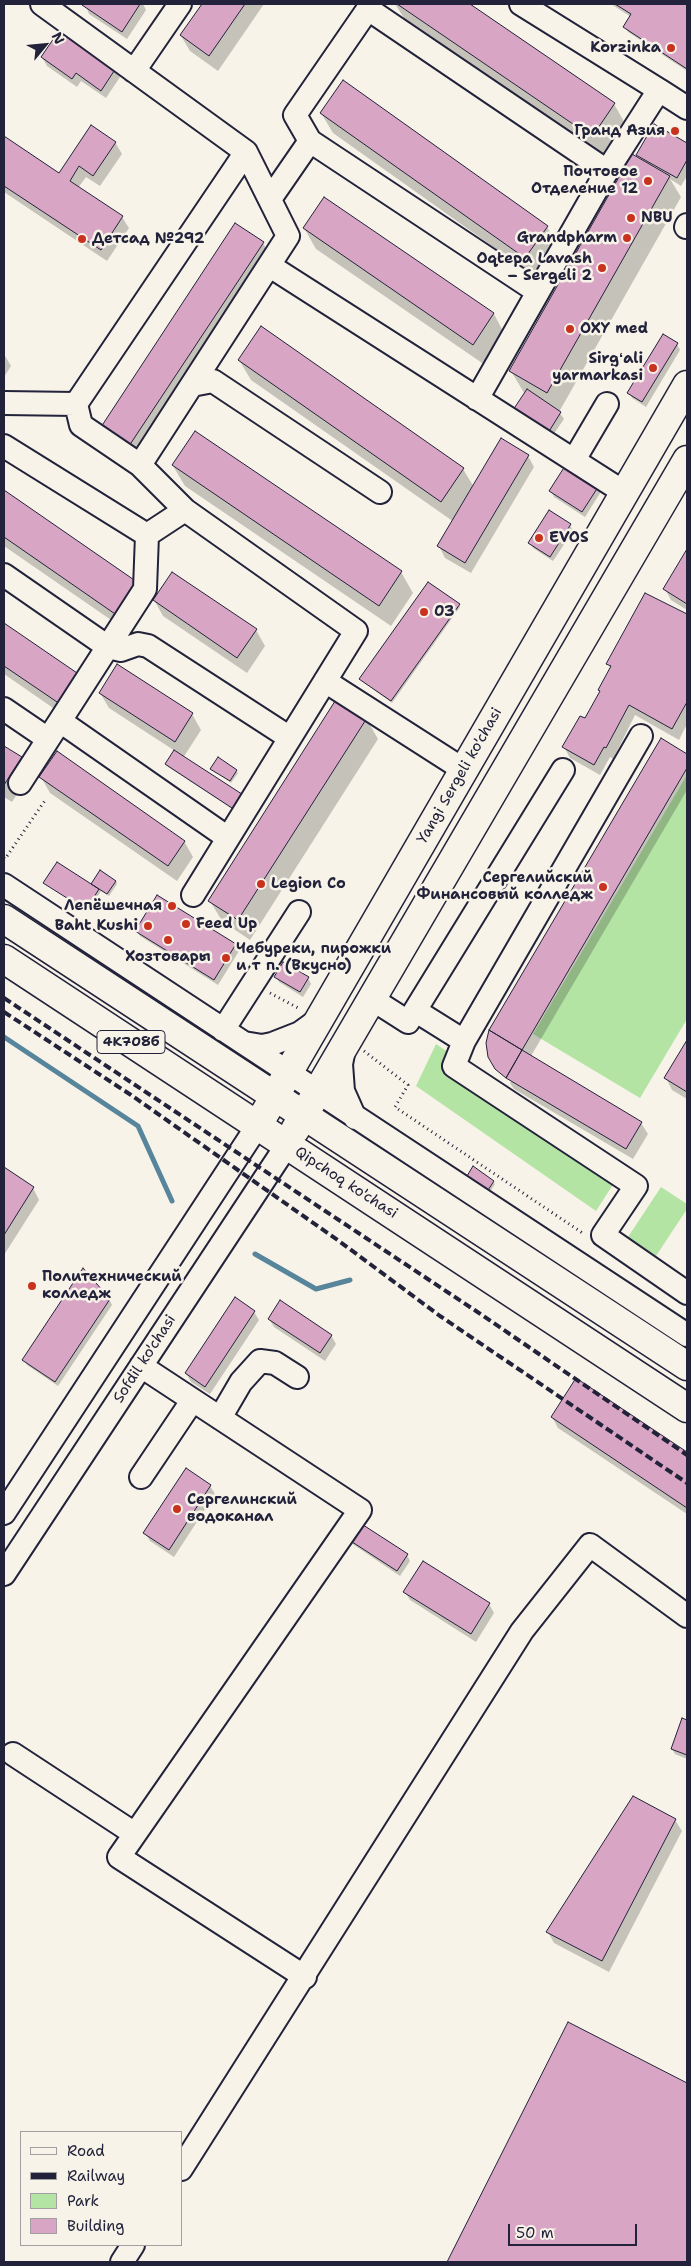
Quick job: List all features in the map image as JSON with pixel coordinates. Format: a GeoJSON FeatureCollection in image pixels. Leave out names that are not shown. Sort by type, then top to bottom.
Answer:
{"type":"FeatureCollection","features":[{"type":"Feature","properties":{"kind":"main road","name":"Yangi Sergeli ko'chasi"},"geometry":{"type":"LineString","coordinates":[[258,1125],[281,1085],[312,1016],[464,770],[687,385]]}},
{"type":"Feature","properties":{"kind":"main road"},"geometry":{"type":"LineString","coordinates":[[287,1145],[311,1104],[354,1044],[372,999],[687,460]]}},
{"type":"Feature","properties":{"kind":"main road"},"geometry":{"type":"LineString","coordinates":[[4,919],[311,1104],[687,1366]]}},
{"type":"Feature","properties":{"kind":"main road","name":"Qipchoq ko'chasi"},"geometry":{"type":"LineString","coordinates":[[4,959],[687,1408]]}},
{"type":"Feature","properties":{"kind":"main road"},"geometry":{"type":"LineString","coordinates":[[258,1125],[311,1104]]}},
{"type":"Feature","properties":{"kind":"main road"},"geometry":{"type":"LineString","coordinates":[[629,1370],[648,1340]]}},
{"type":"Feature","properties":{"kind":"street"},"geometry":{"type":"LineString","coordinates":[[42,4],[68,11],[134,71],[246,152],[288,236],[140,466]]}},
{"type":"Feature","properties":{"kind":"street"},"geometry":{"type":"LineString","coordinates":[[134,71],[180,4]]}},
{"type":"Feature","properties":{"kind":"street"},"geometry":{"type":"LineString","coordinates":[[521,4],[687,108]]}},
{"type":"Feature","properties":{"kind":"street"},"geometry":{"type":"LineString","coordinates":[[538,292],[310,141],[295,115],[369,6],[607,171]]}},
{"type":"Feature","properties":{"kind":"street"},"geometry":{"type":"LineString","coordinates":[[477,399],[607,171],[659,90]]}},
{"type":"Feature","properties":{"kind":"street"},"geometry":{"type":"LineString","coordinates":[[270,199],[310,141]]}},
{"type":"Feature","properties":{"kind":"street"},"geometry":{"type":"LineString","coordinates":[[193,895],[356,630],[185,510],[140,466],[81,425],[76,404],[246,152]]}},
{"type":"Feature","properties":{"kind":"street"},"geometry":{"type":"LineString","coordinates":[[270,266],[625,492]]}},
{"type":"Feature","properties":{"kind":"street"},"geometry":{"type":"LineString","coordinates":[[192,385],[212,381],[380,492]]}},
{"type":"Feature","properties":{"kind":"street"},"geometry":{"type":"LineString","coordinates":[[4,403],[76,404]]}},
{"type":"Feature","properties":{"kind":"street"},"geometry":{"type":"LineString","coordinates":[[574,460],[607,404]]}},
{"type":"Feature","properties":{"kind":"street"},"geometry":{"type":"LineString","coordinates":[[4,446],[146,535]]}},
{"type":"Feature","properties":{"kind":"street"},"geometry":{"type":"LineString","coordinates":[[146,535],[185,510]]}},
{"type":"Feature","properties":{"kind":"street"},"geometry":{"type":"LineString","coordinates":[[20,783],[145,589],[146,535]]}},
{"type":"Feature","properties":{"kind":"street"},"geometry":{"type":"LineString","coordinates":[[4,575],[108,647],[120,650],[138,644],[148,646],[290,738]]}},
{"type":"Feature","properties":{"kind":"street"},"geometry":{"type":"LineString","coordinates":[[325,681],[464,770]]}},
{"type":"Feature","properties":{"kind":"street"},"geometry":{"type":"LineString","coordinates":[[4,709],[48,740]]}},
{"type":"Feature","properties":{"kind":"street"},"geometry":{"type":"LineString","coordinates":[[60,721],[228,838]]}},
{"type":"Feature","properties":{"kind":"street"},"geometry":{"type":"LineString","coordinates":[[641,736],[464,1041],[454,1066],[636,1186],[603,1235],[687,1293]]}},
{"type":"Feature","properties":{"kind":"street"},"geometry":{"type":"LineString","coordinates":[[372,999],[408,1022],[562,770]]}},
{"type":"Feature","properties":{"kind":"street"},"geometry":{"type":"LineString","coordinates":[[4,885],[232,1036],[253,1045],[272,1044],[300,1033],[312,1016]]}},
{"type":"Feature","properties":{"kind":"street"},"geometry":{"type":"LineString","coordinates":[[232,1036],[253,983],[299,912]]}},
{"type":"Feature","properties":{"kind":"street"},"geometry":{"type":"LineString","coordinates":[[416,1011],[464,1041]]}},
{"type":"Feature","properties":{"kind":"street"},"geometry":{"type":"LineString","coordinates":[[232,1036],[281,1085]]}},
{"type":"Feature","properties":{"kind":"street"},"geometry":{"type":"LineString","coordinates":[[354,1044],[341,1064],[341,1077],[343,1090],[355,1118]]}},
{"type":"Feature","properties":{"kind":"street"},"geometry":{"type":"LineString","coordinates":[[311,1104],[355,1118],[687,1335]]}},
{"type":"Feature","properties":{"kind":"street"},"geometry":{"type":"LineString","coordinates":[[4,1513],[258,1125]]}},
{"type":"Feature","properties":{"kind":"street","name":"Sofdil ko'chasi"},"geometry":{"type":"LineString","coordinates":[[4,1574],[287,1145]]}},
{"type":"Feature","properties":{"kind":"street"},"geometry":{"type":"LineString","coordinates":[[210,1196],[240,1215]]}},
{"type":"Feature","properties":{"kind":"street"},"geometry":{"type":"LineString","coordinates":[[220,1418],[241,1382],[260,1361],[275,1363],[297,1377]]}},
{"type":"Feature","properties":{"kind":"street"},"geometry":{"type":"LineString","coordinates":[[141,1366],[360,1510],[119,1857],[305,1977]]}},
{"type":"Feature","properties":{"kind":"street"},"geometry":{"type":"LineString","coordinates":[[141,1477],[192,1401]]}},
{"type":"Feature","properties":{"kind":"street"},"geometry":{"type":"LineString","coordinates":[[182,2168],[305,1977],[522,1631],[590,1545],[687,1616]]}},
{"type":"Feature","properties":{"kind":"street"},"geometry":{"type":"LineString","coordinates":[[13,1754],[135,1834]]}},
{"type":"Feature","properties":{"kind":"street"},"geometry":{"type":"LineString","coordinates":[[122,2262],[132,2246]]}},
{"type":"Feature","properties":{"kind":"path"},"geometry":{"type":"LineString","coordinates":[[4,858],[46,800]]}},
{"type":"Feature","properties":{"kind":"path"},"geometry":{"type":"LineString","coordinates":[[253,983],[312,1016]]}},
{"type":"Feature","properties":{"kind":"path"},"geometry":{"type":"LineString","coordinates":[[354,1044],[408,1085],[395,1107],[590,1238]]}},
{"type":"Feature","properties":{"kind":"green space"},"geometry":{"type":"Polygon","coordinates":[[[687,775],[687,1019],[640,1098],[533,1034],[687,775]]]}},
{"type":"Feature","properties":{"kind":"green space"},"geometry":{"type":"Polygon","coordinates":[[[436,1044],[623,1169],[596,1211],[416,1086],[436,1044]]]}},
{"type":"Feature","properties":{"kind":"green space"},"geometry":{"type":"Polygon","coordinates":[[[661,1187],[687,1204],[687,1209],[656,1256],[628,1237],[661,1187]]]}},
{"type":"Feature","properties":{"kind":"building"},"geometry":{"type":"Polygon","coordinates":[[[83,4],[140,4],[122,32],[83,4]]]}},
{"type":"Feature","properties":{"kind":"building"},"geometry":{"type":"Polygon","coordinates":[[[202,4],[245,4],[209,56],[180,35],[202,4]]]}},
{"type":"Feature","properties":{"kind":"building"},"geometry":{"type":"Polygon","coordinates":[[[397,4],[470,4],[615,103],[592,137],[397,4]]]}},
{"type":"Feature","properties":{"kind":"building","name":"Korzinka"},"geometry":{"type":"Polygon","coordinates":[[[615,4],[687,4],[687,69],[623,27],[631,14],[615,4]]]}},
{"type":"Feature","properties":{"kind":"building"},"geometry":{"type":"Polygon","coordinates":[[[63,25],[116,68],[101,91],[76,73],[72,79],[41,57],[63,25]]]}},
{"type":"Feature","properties":{"kind":"building"},"geometry":{"type":"Polygon","coordinates":[[[343,80],[548,226],[525,258],[320,113],[343,80]]]}},
{"type":"Feature","properties":{"kind":"building"},"geometry":{"type":"Polygon","coordinates":[[[654,124],[687,143],[687,160],[677,178],[636,155],[654,124]]]}},
{"type":"Feature","properties":{"kind":"building"},"geometry":{"type":"Polygon","coordinates":[[[91,125],[116,142],[93,176],[79,166],[70,181],[123,216],[101,250],[4,186],[4,136],[59,173],[91,125]]]}},
{"type":"Feature","properties":{"kind":"building"},"geometry":{"type":"Polygon","coordinates":[[[632,154],[670,176],[547,393],[509,371],[632,154]]]}},
{"type":"Feature","properties":{"kind":"building"},"geometry":{"type":"Polygon","coordinates":[[[324,197],[494,313],[473,345],[303,228],[324,197]]]}},
{"type":"Feature","properties":{"kind":"building"},"geometry":{"type":"Polygon","coordinates":[[[235,223],[264,242],[129,446],[101,427],[235,223]]]}},
{"type":"Feature","properties":{"kind":"building"},"geometry":{"type":"Polygon","coordinates":[[[261,326],[464,468],[441,502],[238,360],[261,326]]]}},
{"type":"Feature","properties":{"kind":"building","name":"Sirgʻali yarmarkasi"},"geometry":{"type":"Polygon","coordinates":[[[663,334],[678,343],[642,402],[627,393],[663,334]]]}},
{"type":"Feature","properties":{"kind":"building"},"geometry":{"type":"Polygon","coordinates":[[[527,389],[561,412],[548,433],[513,410],[527,389]]]}},
{"type":"Feature","properties":{"kind":"building"},"geometry":{"type":"Polygon","coordinates":[[[195,431],[402,571],[379,606],[172,465],[195,431]]]}},
{"type":"Feature","properties":{"kind":"building"},"geometry":{"type":"Polygon","coordinates":[[[501,438],[529,455],[465,563],[437,546],[501,438]]]}},
{"type":"Feature","properties":{"kind":"building"},"geometry":{"type":"Polygon","coordinates":[[[567,463],[600,484],[582,512],[549,491],[567,463]]]}},
{"type":"Feature","properties":{"kind":"building"},"geometry":{"type":"Polygon","coordinates":[[[4,490],[140,584],[118,616],[4,537],[4,490]]]}},
{"type":"Feature","properties":{"kind":"building"},"geometry":{"type":"Polygon","coordinates":[[[549,510],[571,524],[550,557],[528,543],[549,510]]]}},
{"type":"Feature","properties":{"kind":"building"},"geometry":{"type":"Polygon","coordinates":[[[687,549],[687,604],[663,589],[687,549]]]}},
{"type":"Feature","properties":{"kind":"building"},"geometry":{"type":"Polygon","coordinates":[[[172,572],[257,629],[237,658],[153,600],[172,572]]]}},
{"type":"Feature","properties":{"kind":"building"},"geometry":{"type":"Polygon","coordinates":[[[428,582],[460,604],[391,701],[359,679],[428,582]]]}},
{"type":"Feature","properties":{"kind":"building"},"geometry":{"type":"Polygon","coordinates":[[[645,593],[687,614],[687,702],[672,729],[629,705],[606,748],[604,747],[594,765],[562,747],[580,716],[585,718],[600,691],[598,690],[611,666],[606,664],[645,593]]]}},
{"type":"Feature","properties":{"kind":"building"},"geometry":{"type":"Polygon","coordinates":[[[4,623],[80,675],[60,704],[4,666],[4,623]]]}},
{"type":"Feature","properties":{"kind":"building"},"geometry":{"type":"Polygon","coordinates":[[[117,664],[193,713],[175,742],[99,693],[117,664]]]}},
{"type":"Feature","properties":{"kind":"building"},"geometry":{"type":"Polygon","coordinates":[[[337,698],[367,718],[238,920],[208,901],[337,698]]]}},
{"type":"Feature","properties":{"kind":"building"},"geometry":{"type":"Polygon","coordinates":[[[661,738],[687,754],[687,768],[522,1050],[489,1030],[661,738]]]}},
{"type":"Feature","properties":{"kind":"building"},"geometry":{"type":"Polygon","coordinates":[[[4,746],[22,757],[4,785],[4,746]]]}},
{"type":"Feature","properties":{"kind":"building"},"geometry":{"type":"Polygon","coordinates":[[[174,750],[248,798],[238,812],[165,764],[174,750]]]}},
{"type":"Feature","properties":{"kind":"building"},"geometry":{"type":"Polygon","coordinates":[[[57,751],[185,841],[168,866],[39,777],[57,751]]]}},
{"type":"Feature","properties":{"kind":"building"},"geometry":{"type":"Polygon","coordinates":[[[218,757],[237,770],[230,781],[210,769],[218,757]]]}},
{"type":"Feature","properties":{"kind":"building"},"geometry":{"type":"Polygon","coordinates":[[[57,862],[99,889],[86,910],[43,883],[57,862]]]}},
{"type":"Feature","properties":{"kind":"building"},"geometry":{"type":"Polygon","coordinates":[[[100,870],[116,881],[107,894],[91,884],[100,870]]]}},
{"type":"Feature","properties":{"kind":"building"},"geometry":{"type":"Polygon","coordinates":[[[157,895],[236,944],[214,980],[135,931],[157,895]]]}},
{"type":"Feature","properties":{"kind":"building"},"geometry":{"type":"Polygon","coordinates":[[[283,962],[309,977],[300,992],[274,977],[283,962]]]}},
{"type":"Feature","properties":{"kind":"building"},"geometry":{"type":"Polygon","coordinates":[[[489,1030],[522,1050],[506,1078],[495,1069],[488,1057],[486,1043],[489,1030]]]}},
{"type":"Feature","properties":{"kind":"building"},"geometry":{"type":"Polygon","coordinates":[[[687,1040],[687,1092],[664,1078],[687,1040]]]}},
{"type":"Feature","properties":{"kind":"building"},"geometry":{"type":"Polygon","coordinates":[[[522,1050],[642,1122],[626,1149],[506,1078],[522,1050]]]}},
{"type":"Feature","properties":{"kind":"building"},"geometry":{"type":"Polygon","coordinates":[[[473,1166],[494,1181],[488,1190],[467,1176],[473,1166]]]}},
{"type":"Feature","properties":{"kind":"building"},"geometry":{"type":"Polygon","coordinates":[[[4,1167],[34,1187],[4,1235],[4,1167]]]}},
{"type":"Feature","properties":{"kind":"building"},"geometry":{"type":"Polygon","coordinates":[[[83,1268],[110,1299],[55,1382],[22,1360],[83,1268]]]}},
{"type":"Feature","properties":{"kind":"building"},"geometry":{"type":"Polygon","coordinates":[[[235,1297],[255,1311],[205,1387],[185,1373],[235,1297]]]}},
{"type":"Feature","properties":{"kind":"building"},"geometry":{"type":"Polygon","coordinates":[[[280,1300],[332,1335],[320,1353],[268,1319],[280,1300]]]}},
{"type":"Feature","properties":{"kind":"building"},"geometry":{"type":"Polygon","coordinates":[[[576,1378],[687,1452],[687,1508],[551,1417],[576,1378]]]}},
{"type":"Feature","properties":{"kind":"building","name":"Сергелинский водоканал"},"geometry":{"type":"Polygon","coordinates":[[[186,1468],[211,1485],[169,1550],[143,1533],[186,1468]]]}},
{"type":"Feature","properties":{"kind":"building"},"geometry":{"type":"Polygon","coordinates":[[[357,1521],[408,1554],[397,1571],[346,1538],[357,1521]]]}},
{"type":"Feature","properties":{"kind":"building"},"geometry":{"type":"Polygon","coordinates":[[[423,1561],[490,1603],[471,1634],[403,1592],[423,1561]]]}},
{"type":"Feature","properties":{"kind":"building"},"geometry":{"type":"Polygon","coordinates":[[[682,1718],[687,1720],[687,1755],[671,1749],[682,1718]]]}},
{"type":"Feature","properties":{"kind":"building"},"geometry":{"type":"Polygon","coordinates":[[[633,1796],[676,1819],[602,1961],[546,1932],[633,1796]]]}},
{"type":"Feature","properties":{"kind":"building"},"geometry":{"type":"Polygon","coordinates":[[[568,2022],[687,2083],[687,2262],[447,2262],[568,2022]]]}},
{"type":"Feature","properties":{"kind":"waterway"},"geometry":{"type":"LineString","coordinates":[[4,1037],[138,1126],[172,1201]]}},
{"type":"Feature","properties":{"kind":"waterway"},"geometry":{"type":"LineString","coordinates":[[255,1254],[316,1289],[350,1280]]}},
{"type":"Feature","properties":{"kind":"railway"},"geometry":{"type":"LineString","coordinates":[[4,998],[476,1311],[687,1455]]}},
{"type":"Feature","properties":{"kind":"railway"},"geometry":{"type":"LineString","coordinates":[[4,1012],[131,1095],[339,1241],[440,1316],[687,1483]]}},
{"type":"Feature","properties":{"kind":"place","name":"Korzinka"},"geometry":{"type":"Point","coordinates":[671,48]}},
{"type":"Feature","properties":{"kind":"place","name":"Гранд Азия"},"geometry":{"type":"Point","coordinates":[675,131]}},
{"type":"Feature","properties":{"kind":"place","name":"Почтовое Отделение 12"},"geometry":{"type":"Point","coordinates":[648,181]}},
{"type":"Feature","properties":{"kind":"place","name":"NBU"},"geometry":{"type":"Point","coordinates":[631,218]}},
{"type":"Feature","properties":{"kind":"place","name":"Grandpharm"},"geometry":{"type":"Point","coordinates":[627,238]}},
{"type":"Feature","properties":{"kind":"place","name":"Детсад №292"},"geometry":{"type":"Point","coordinates":[82,239]}},
{"type":"Feature","properties":{"kind":"place","name":"Oqtepa Lavash – Sergeli 2"},"geometry":{"type":"Point","coordinates":[602,268]}},
{"type":"Feature","properties":{"kind":"place","name":"OXY med"},"geometry":{"type":"Point","coordinates":[570,329]}},
{"type":"Feature","properties":{"kind":"place","name":"Sirgʻali yarmarkasi"},"geometry":{"type":"Point","coordinates":[653,368]}},
{"type":"Feature","properties":{"kind":"place","name":"EVOS"},"geometry":{"type":"Point","coordinates":[539,538]}},
{"type":"Feature","properties":{"kind":"place","name":"03"},"geometry":{"type":"Point","coordinates":[424,612]}},
{"type":"Feature","properties":{"kind":"place","name":"Legion Co"},"geometry":{"type":"Point","coordinates":[261,884]}},
{"type":"Feature","properties":{"kind":"place","name":"Сергелийский Финансовый колледж"},"geometry":{"type":"Point","coordinates":[603,887]}},
{"type":"Feature","properties":{"kind":"place","name":"Лепёшечная"},"geometry":{"type":"Point","coordinates":[172,906]}},
{"type":"Feature","properties":{"kind":"place","name":"Feed Up"},"geometry":{"type":"Point","coordinates":[186,924]}},
{"type":"Feature","properties":{"kind":"place","name":"Baht Kushi"},"geometry":{"type":"Point","coordinates":[148,926]}},
{"type":"Feature","properties":{"kind":"place","name":"Хозтовары"},"geometry":{"type":"Point","coordinates":[168,940]}},
{"type":"Feature","properties":{"kind":"place","name":"Чебуреки, пирожки и т п. (Вкусно)"},"geometry":{"type":"Point","coordinates":[226,958]}},
{"type":"Feature","properties":{"kind":"place","name":"Политехнический колледж"},"geometry":{"type":"Point","coordinates":[32,1286]}},
{"type":"Feature","properties":{"kind":"place","name":"Сергелинский водоканал"},"geometry":{"type":"Point","coordinates":[177,1509]}}]}
